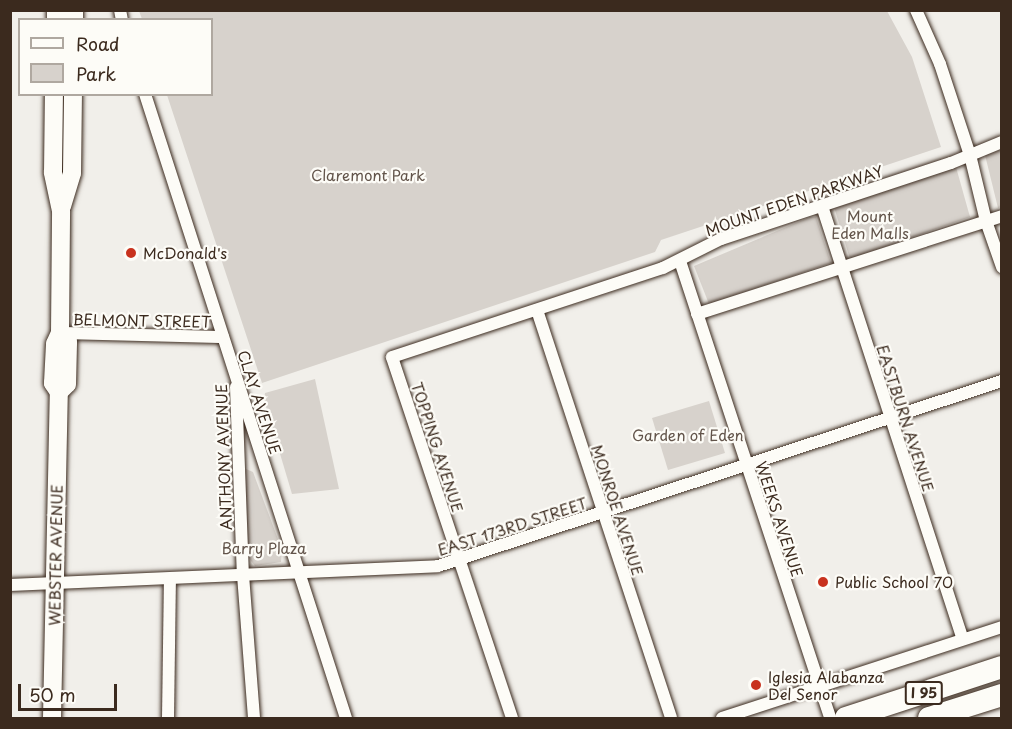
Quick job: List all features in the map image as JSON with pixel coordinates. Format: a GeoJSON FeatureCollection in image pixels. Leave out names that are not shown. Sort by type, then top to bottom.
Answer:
{"type":"FeatureCollection","features":[{"type":"Feature","properties":{"kind":"highway","name":"I 95"},"geometry":{"type":"LineString","coordinates":[[846,718],[1002,667]]}},
{"type":"Feature","properties":{"kind":"highway","name":"I 95"},"geometry":{"type":"LineString","coordinates":[[929,718],[1002,694]]}},
{"type":"Feature","properties":{"kind":"main road","name":"WEBSTER AVENUE"},"geometry":{"type":"LineString","coordinates":[[52,718],[59,392],[67,384],[68,342],[60,333],[61,211],[53,172],[54,96]]}},
{"type":"Feature","properties":{"kind":"main road","name":"WEBSTER AVENUE"},"geometry":{"type":"LineString","coordinates":[[61,211],[72,173],[73,96]]}},
{"type":"Feature","properties":{"kind":"street"},"geometry":{"type":"LineString","coordinates":[[916,10],[937,56],[970,155],[986,221],[1002,267]]}},
{"type":"Feature","properties":{"kind":"street","name":"CLAY AVENUE"},"geometry":{"type":"LineString","coordinates":[[146,96],[346,718]]}},
{"type":"Feature","properties":{"kind":"street","name":"MOUNT EDEN PARKWAY"},"geometry":{"type":"LineString","coordinates":[[392,357],[680,261],[721,239],[970,155],[1002,142]]}},
{"type":"Feature","properties":{"kind":"street","name":"EASTBURN AVENUE"},"geometry":{"type":"LineString","coordinates":[[822,206],[963,639]]}},
{"type":"Feature","properties":{"kind":"street"},"geometry":{"type":"LineString","coordinates":[[697,314],[1002,216]]}},
{"type":"Feature","properties":{"kind":"street","name":"WEEKS AVENUE"},"geometry":{"type":"LineString","coordinates":[[680,261],[830,718]]}},
{"type":"Feature","properties":{"kind":"street","name":"MONROE AVENUE"},"geometry":{"type":"LineString","coordinates":[[537,310],[671,718]]}},
{"type":"Feature","properties":{"kind":"street","name":"BELMONT STREET"},"geometry":{"type":"LineString","coordinates":[[60,333],[223,337]]}},
{"type":"Feature","properties":{"kind":"street","name":"TOPPING AVENUE"},"geometry":{"type":"LineString","coordinates":[[392,357],[512,718]]}},
{"type":"Feature","properties":{"kind":"street","name":"ANTHONY AVENUE"},"geometry":{"type":"LineString","coordinates":[[236,375],[243,575],[254,718]]}},
{"type":"Feature","properties":{"kind":"street","name":"EAST 173RD STREET"},"geometry":{"type":"LineString","coordinates":[[10,585],[428,567],[459,560],[1002,381]]}},
{"type":"Feature","properties":{"kind":"street"},"geometry":{"type":"LineString","coordinates":[[168,718],[170,579]]}},
{"type":"Feature","properties":{"kind":"street"},"geometry":{"type":"LineString","coordinates":[[722,718],[1002,627]]}},
{"type":"Feature","properties":{"kind":"green space","name":"Claremont Park"},"geometry":{"type":"Polygon","coordinates":[[[139,11],[887,11],[912,57],[941,147],[661,240],[655,252],[262,383],[167,96],[213,96],[213,18],[142,18],[139,11]]]}},
{"type":"Feature","properties":{"kind":"green space"},"geometry":{"type":"Polygon","coordinates":[[[1001,150],[1001,207],[998,208],[985,155],[1001,150]]]}},
{"type":"Feature","properties":{"kind":"green space","name":"Mount Eden Malls"},"geometry":{"type":"Polygon","coordinates":[[[956,167],[970,217],[850,259],[834,207],[956,167]]]}},
{"type":"Feature","properties":{"kind":"green space","name":"Mount Eden Malls"},"geometry":{"type":"Polygon","coordinates":[[[810,217],[816,217],[831,263],[709,304],[694,266],[810,217]]]}},
{"type":"Feature","properties":{"kind":"green space"},"geometry":{"type":"Polygon","coordinates":[[[315,379],[339,489],[292,494],[264,400],[265,393],[315,379]]]}},
{"type":"Feature","properties":{"kind":"green space","name":"Garden of Eden"},"geometry":{"type":"Polygon","coordinates":[[[709,401],[725,453],[668,470],[652,418],[709,401]]]}},
{"type":"Feature","properties":{"kind":"green space","name":"Barry Plaza"},"geometry":{"type":"Polygon","coordinates":[[[246,469],[253,472],[282,550],[281,562],[255,566],[248,557],[244,475],[246,469]]]}},
{"type":"Feature","properties":{"kind":"place","name":"McDonald's"},"geometry":{"type":"Point","coordinates":[131,253]}},
{"type":"Feature","properties":{"kind":"place","name":"Public School 70"},"geometry":{"type":"Point","coordinates":[823,582]}},
{"type":"Feature","properties":{"kind":"place","name":"Iglesia Alabanza Del Senor"},"geometry":{"type":"Point","coordinates":[756,685]}}]}
